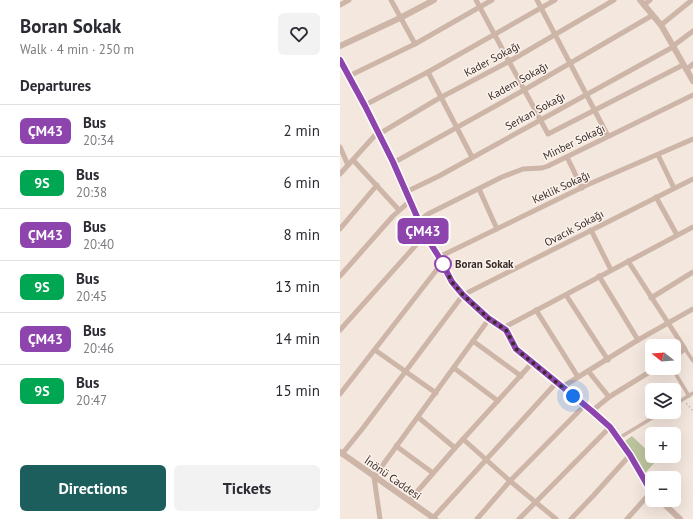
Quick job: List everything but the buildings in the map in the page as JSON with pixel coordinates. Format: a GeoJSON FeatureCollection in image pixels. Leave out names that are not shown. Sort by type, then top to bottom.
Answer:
{"type":"FeatureCollection","features":[{"type":"Feature","properties":{"kind":"street"},"geometry":{"type":"LineString","coordinates":[[340,5],[349,0]]}},
{"type":"Feature","properties":{"kind":"street"},"geometry":{"type":"LineString","coordinates":[[391,0],[415,44]]}},
{"type":"Feature","properties":{"kind":"street"},"geometry":{"type":"LineString","coordinates":[[340,46],[400,18],[434,0]]}},
{"type":"Feature","properties":{"kind":"street"},"geometry":{"type":"LineString","coordinates":[[476,0],[548,134],[684,67],[693,64]]}},
{"type":"Feature","properties":{"kind":"street"},"geometry":{"type":"LineString","coordinates":[[349,76],[415,44],[492,0]]}},
{"type":"Feature","properties":{"kind":"street"},"geometry":{"type":"LineString","coordinates":[[537,0],[571,62],[608,136]]}},
{"type":"Feature","properties":{"kind":"street"},"geometry":{"type":"LineString","coordinates":[[365,106],[555,0]]}},
{"type":"Feature","properties":{"kind":"street","name":"Kader Sokağı"},"geometry":{"type":"LineString","coordinates":[[340,174],[378,133],[440,98],[510,62],[614,0]]}},
{"type":"Feature","properties":{"kind":"street"},"geometry":{"type":"LineString","coordinates":[[650,0],[642,2],[661,25],[693,82]]}},
{"type":"Feature","properties":{"kind":"street"},"geometry":{"type":"LineString","coordinates":[[661,25],[692,0]]}},
{"type":"Feature","properties":{"kind":"street","name":"Kadem Sokağı"},"geometry":{"type":"LineString","coordinates":[[393,162],[524,90],[653,15]]}},
{"type":"Feature","properties":{"kind":"street","name":"Serkan Sokağı"},"geometry":{"type":"LineString","coordinates":[[406,192],[439,176],[673,46],[693,31]]}},
{"type":"Feature","properties":{"kind":"street"},"geometry":{"type":"LineString","coordinates":[[340,60],[393,162],[425,235],[452,282],[463,295],[489,319],[506,330],[516,349],[610,427],[619,438],[645,481]]}},
{"type":"Feature","properties":{"kind":"street"},"geometry":{"type":"LineString","coordinates":[[428,72],[440,98],[472,157]]}},
{"type":"Feature","properties":{"kind":"street","name":"Minber Sokağı"},"geometry":{"type":"LineString","coordinates":[[419,221],[428,214],[502,177],[530,168],[542,168],[693,95]]}},
{"type":"Feature","properties":{"kind":"street","name":"Keklik Sokağı"},"geometry":{"type":"LineString","coordinates":[[439,257],[582,188],[693,139]]}},
{"type":"Feature","properties":{"kind":"street"},"geometry":{"type":"LineString","coordinates":[[340,147],[348,165]]}},
{"type":"Feature","properties":{"kind":"street"},"geometry":{"type":"LineString","coordinates":[[658,155],[674,188]]}},
{"type":"Feature","properties":{"kind":"street"},"geometry":{"type":"LineString","coordinates":[[567,157],[582,188]]}},
{"type":"Feature","properties":{"kind":"street"},"geometry":{"type":"LineString","coordinates":[[352,160],[399,210]]}},
{"type":"Feature","properties":{"kind":"street","name":"Ovacık Sokağı"},"geometry":{"type":"LineString","coordinates":[[463,295],[693,179]]}},
{"type":"Feature","properties":{"kind":"street"},"geometry":{"type":"LineString","coordinates":[[340,229],[377,185]]}},
{"type":"Feature","properties":{"kind":"street"},"geometry":{"type":"LineString","coordinates":[[478,189],[497,229]]}},
{"type":"Feature","properties":{"kind":"street"},"geometry":{"type":"LineString","coordinates":[[656,197],[678,235]]}},
{"type":"Feature","properties":{"kind":"street"},"geometry":{"type":"LineString","coordinates":[[340,276],[399,210],[410,201]]}},
{"type":"Feature","properties":{"kind":"street"},"geometry":{"type":"LineString","coordinates":[[503,328],[693,227]]}},
{"type":"Feature","properties":{"kind":"street"},"geometry":{"type":"LineString","coordinates":[[591,230],[611,270]]}},
{"type":"Feature","properties":{"kind":"street"},"geometry":{"type":"LineString","coordinates":[[340,330],[425,235]]}},
{"type":"Feature","properties":{"kind":"street"},"geometry":{"type":"LineString","coordinates":[[628,261],[693,361]]}},
{"type":"Feature","properties":{"kind":"street"},"geometry":{"type":"LineString","coordinates":[[340,394],[442,263]]}},
{"type":"Feature","properties":{"kind":"street"},"geometry":{"type":"LineString","coordinates":[[651,298],[693,272]]}},
{"type":"Feature","properties":{"kind":"street"},"geometry":{"type":"LineString","coordinates":[[599,276],[638,340]]}},
{"type":"Feature","properties":{"kind":"street"},"geometry":{"type":"LineString","coordinates":[[341,453],[463,295]]}},
{"type":"Feature","properties":{"kind":"street"},"geometry":{"type":"LineString","coordinates":[[566,295],[608,360]]}},
{"type":"Feature","properties":{"kind":"street"},"geometry":{"type":"LineString","coordinates":[[562,387],[589,372],[638,340],[693,309]]}},
{"type":"Feature","properties":{"kind":"street"},"geometry":{"type":"LineString","coordinates":[[536,310],[578,377]]}},
{"type":"Feature","properties":{"kind":"street"},"geometry":{"type":"LineString","coordinates":[[380,519],[374,476],[489,319]]}},
{"type":"Feature","properties":{"kind":"street"},"geometry":{"type":"LineString","coordinates":[[473,341],[521,376]]}},
{"type":"Feature","properties":{"kind":"street"},"geometry":{"type":"LineString","coordinates":[[681,352],[685,349]]}},
{"type":"Feature","properties":{"kind":"street"},"geometry":{"type":"LineString","coordinates":[[375,350],[436,393]]}},
{"type":"Feature","properties":{"kind":"street"},"geometry":{"type":"LineString","coordinates":[[409,501],[533,362]]}},
{"type":"Feature","properties":{"kind":"street"},"geometry":{"type":"LineString","coordinates":[[454,368],[498,400]]}},
{"type":"Feature","properties":{"kind":"street"},"geometry":{"type":"LineString","coordinates":[[589,372],[609,397]]}},
{"type":"Feature","properties":{"kind":"street"},"geometry":{"type":"LineString","coordinates":[[592,411],[609,397],[645,375]]}},
{"type":"Feature","properties":{"kind":"street"},"geometry":{"type":"LineString","coordinates":[[676,375],[689,396]]}},
{"type":"Feature","properties":{"kind":"street"},"geometry":{"type":"LineString","coordinates":[[434,518],[557,382]]}},
{"type":"Feature","properties":{"kind":"street"},"geometry":{"type":"LineString","coordinates":[[683,399],[693,393]]}},
{"type":"Feature","properties":{"kind":"street"},"geometry":{"type":"LineString","coordinates":[[477,519],[510,481],[585,405]]}},
{"type":"Feature","properties":{"kind":"street"},"geometry":{"type":"LineString","coordinates":[[418,417],[455,448]]}},
{"type":"Feature","properties":{"kind":"street"},"geometry":{"type":"LineString","coordinates":[[619,438],[650,419]]}},
{"type":"Feature","properties":{"kind":"street"},"geometry":{"type":"LineString","coordinates":[[519,519],[610,427]]}},
{"type":"Feature","properties":{"kind":"street"},"geometry":{"type":"LineString","coordinates":[[463,439],[556,519]]}},
{"type":"Feature","properties":{"kind":"street"},"geometry":{"type":"LineString","coordinates":[[396,446],[433,473]]}},
{"type":"Feature","properties":{"kind":"street","name":"İnönü Caddesi"},"geometry":{"type":"LineString","coordinates":[[341,453],[434,518]]}},
{"type":"Feature","properties":{"kind":"street"},"geometry":{"type":"LineString","coordinates":[[571,519],[630,455]]}},
{"type":"Feature","properties":{"kind":"street"},"geometry":{"type":"LineString","coordinates":[[628,519],[645,501]]}},
{"type":"Feature","properties":{"kind":"street"},"geometry":{"type":"LineString","coordinates":[[667,507],[680,519]]}},
{"type":"Feature","properties":{"kind":"path"},"geometry":{"type":"LineString","coordinates":[[683,399],[693,411]]}},
{"type":"Feature","properties":{"kind":"green space"},"geometry":{"type":"Polygon","coordinates":[[[632,436],[645,448],[645,463],[654,463],[647,471],[645,471],[645,473],[624,442],[632,436]]]}},
{"type":"Feature","properties":{"kind":"bus line","name":"ÇM43"},"geometry":{"type":"LineString","coordinates":[[340,60],[393,162],[425,235],[452,282],[463,295],[488,318],[506,330],[516,349],[610,427],[619,438],[645,480]]}},
{"type":"Feature","properties":{"kind":"place","name":"Boran Sokak"},"geometry":{"type":"Point","coordinates":[443,264]}},
{"type":"Feature","properties":{"kind":"route"},"geometry":{"type":"LineString","coordinates":[[443,264],[442,263],[452,282],[463,295],[488,318],[506,330],[516,349],[573,396]]}}]}
